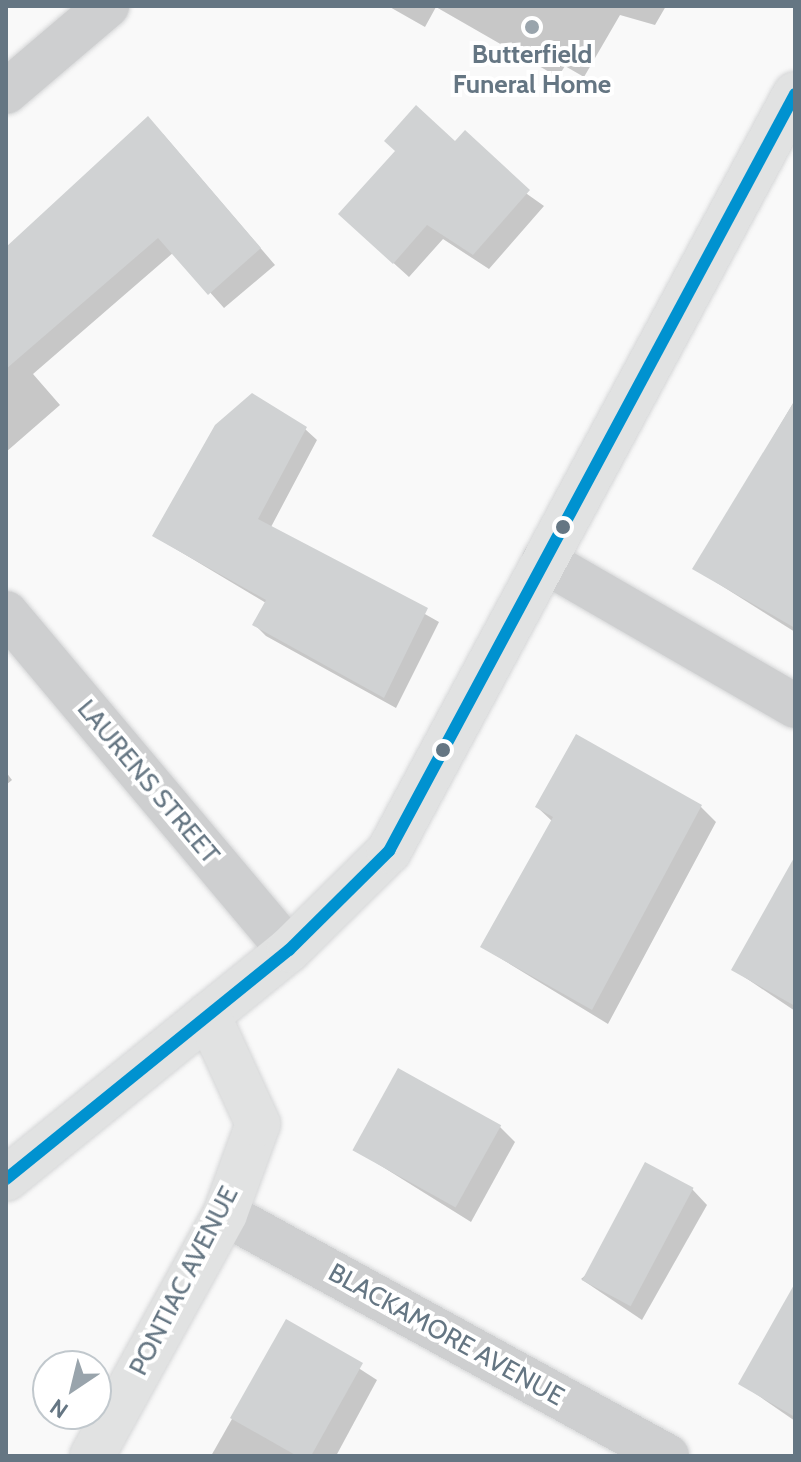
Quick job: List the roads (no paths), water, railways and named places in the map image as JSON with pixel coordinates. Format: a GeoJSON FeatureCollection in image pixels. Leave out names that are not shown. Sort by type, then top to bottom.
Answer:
{"type":"FeatureCollection","features":[{"type":"Feature","properties":{"kind":"main road"},"geometry":{"type":"LineString","coordinates":[[6,1179],[289,950],[389,851],[795,94]]}},
{"type":"Feature","properties":{"kind":"main road","name":"PONTIAC AVENUE"},"geometry":{"type":"LineString","coordinates":[[92,1456],[225,1214],[258,1124],[208,1015]]}},
{"type":"Feature","properties":{"kind":"street"},"geometry":{"type":"LineString","coordinates":[[6,92],[107,6]]}},
{"type":"Feature","properties":{"kind":"street"},"geometry":{"type":"LineString","coordinates":[[544,561],[795,706]]}},
{"type":"Feature","properties":{"kind":"street","name":"LAURENS STREET"},"geometry":{"type":"LineString","coordinates":[[6,613],[289,950]]}},
{"type":"Feature","properties":{"kind":"street","name":"BLACKAMORE AVENUE"},"geometry":{"type":"LineString","coordinates":[[225,1214],[667,1456]]}},
{"type":"Feature","properties":{"kind":"place","name":"Butterfield Funeral Home"},"geometry":{"type":"Point","coordinates":[532,27]}}]}
